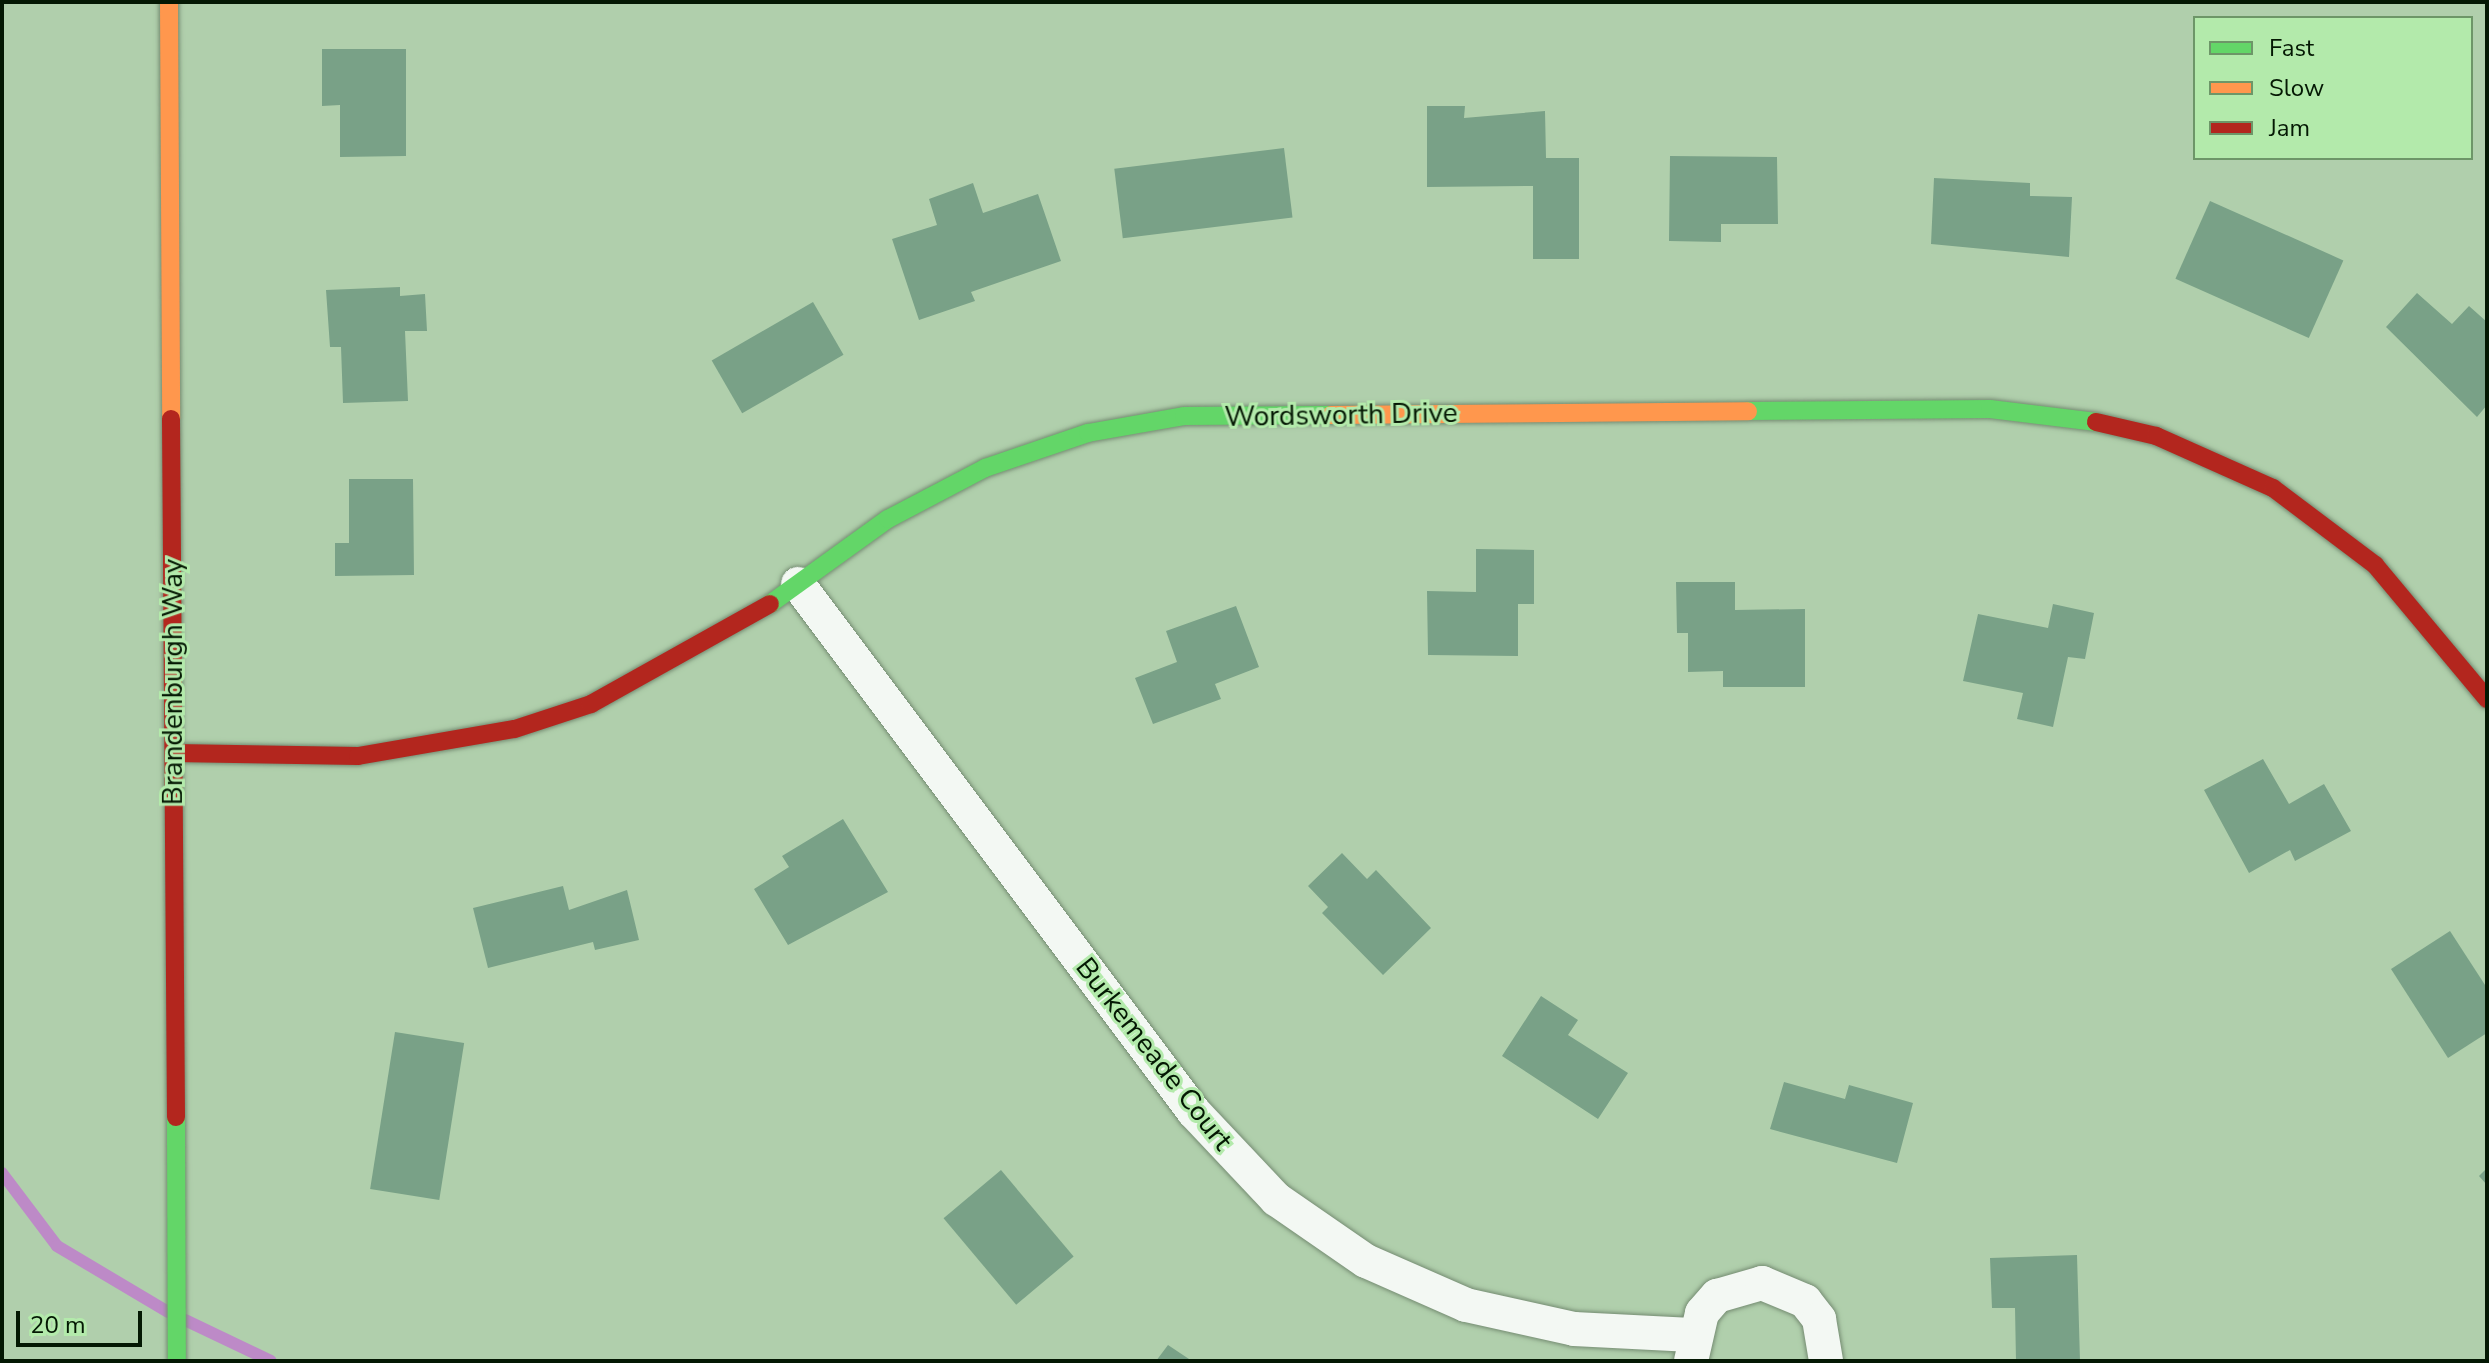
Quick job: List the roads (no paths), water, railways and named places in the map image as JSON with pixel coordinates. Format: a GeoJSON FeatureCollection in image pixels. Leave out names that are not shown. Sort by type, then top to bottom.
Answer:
{"type":"FeatureCollection","features":[{"type":"Feature","properties":{"kind":"street","name":"Brandenburgh Way"},"geometry":{"type":"LineString","coordinates":[[169,2],[177,1361]]}},
{"type":"Feature","properties":{"kind":"street","name":"Wordsworth Drive"},"geometry":{"type":"LineString","coordinates":[[174,753],[358,756],[515,729],[664,671],[798,584],[888,519],[985,468],[1088,433],[1184,416],[1990,409],[2069,416],[2156,436],[2273,488],[2375,565],[2487,699]]}},
{"type":"Feature","properties":{"kind":"street","name":"Burkemeade Court"},"geometry":{"type":"LineString","coordinates":[[798,584],[1194,1112],[1276,1199],[1366,1261],[1466,1305],[1574,1329],[1692,1348]]}},
{"type":"Feature","properties":{"kind":"street"},"geometry":{"type":"LineString","coordinates":[[1692,1348],[1717,1296],[1762,1283],[1805,1301],[1819,1319],[1826,1361]]}},
{"type":"Feature","properties":{"kind":"waterway"},"geometry":{"type":"LineString","coordinates":[[2,1173],[57,1246],[168,1312]]}},
{"type":"Feature","properties":{"kind":"waterway"},"geometry":{"type":"LineString","coordinates":[[185,1320],[271,1361]]}}]}
